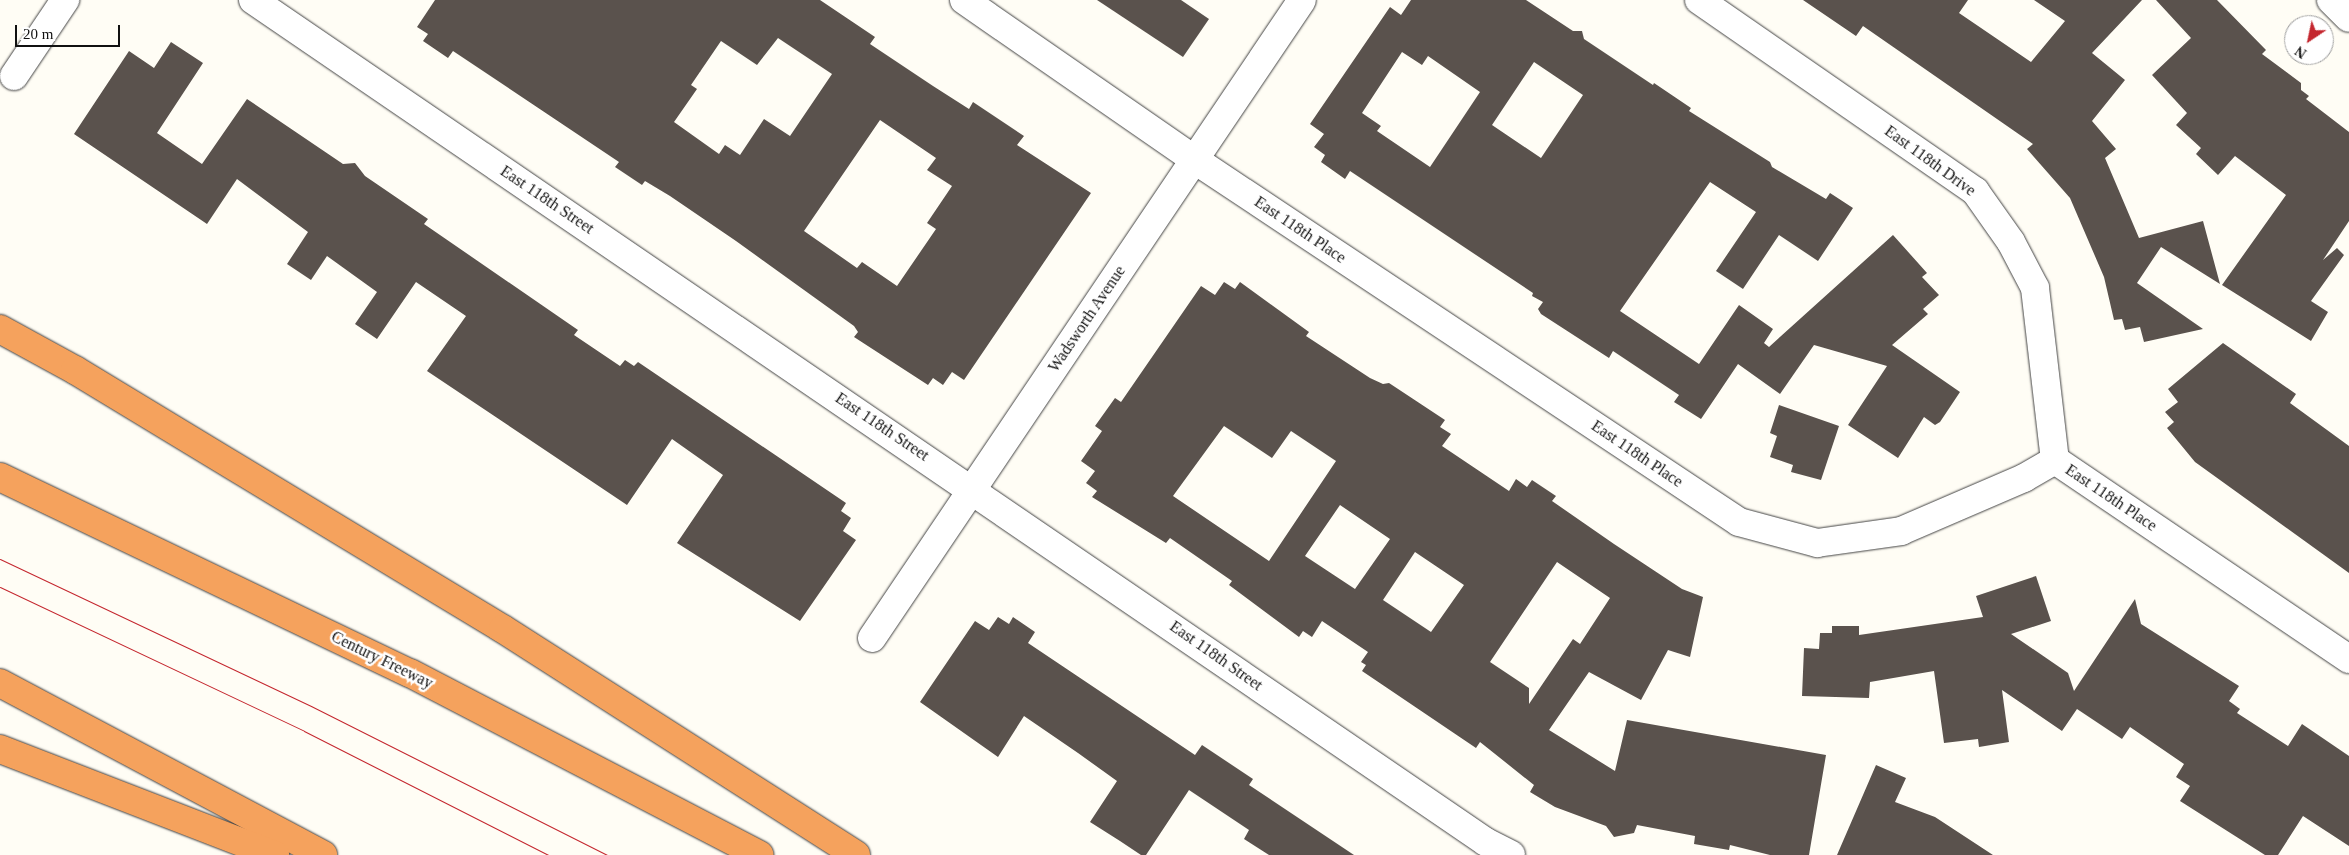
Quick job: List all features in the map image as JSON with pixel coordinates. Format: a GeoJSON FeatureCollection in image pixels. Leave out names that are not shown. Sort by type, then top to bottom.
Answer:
{"type":"FeatureCollection","features":[{"type":"Feature","properties":{"kind":"highway"},"geometry":{"type":"LineString","coordinates":[[0,329],[84,375],[503,629],[856,855]]}},
{"type":"Feature","properties":{"kind":"highway","name":"Century Freeway"},"geometry":{"type":"LineString","coordinates":[[0,477],[410,673],[759,855]]}},
{"type":"Feature","properties":{"kind":"highway"},"geometry":{"type":"LineString","coordinates":[[0,683],[323,855]]}},
{"type":"Feature","properties":{"kind":"highway"},"geometry":{"type":"LineString","coordinates":[[0,749],[276,855]]}},
{"type":"Feature","properties":{"kind":"street"},"geometry":{"type":"LineString","coordinates":[[14,76],[65,0]]}},
{"type":"Feature","properties":{"kind":"street","name":"East 118th Street"},"geometry":{"type":"LineString","coordinates":[[253,0],[973,489],[1486,842],[1511,855]]}},
{"type":"Feature","properties":{"kind":"street","name":"East 118th Place"},"geometry":{"type":"LineString","coordinates":[[964,0],[1195,160],[1739,522],[1817,543],[1901,531],[2024,478],[2055,460],[2349,659]]}},
{"type":"Feature","properties":{"kind":"street","name":"Wadsworth Avenue"},"geometry":{"type":"LineString","coordinates":[[872,638],[1302,0]]}},
{"type":"Feature","properties":{"kind":"street","name":"East 118th Drive"},"geometry":{"type":"LineString","coordinates":[[1699,0],[1975,191],[2011,242],[2035,288],[2055,460]]}},
{"type":"Feature","properties":{"kind":"street"},"geometry":{"type":"LineString","coordinates":[[2331,0],[2349,18]]}},
{"type":"Feature","properties":{"kind":"building"},"geometry":{"type":"Polygon","coordinates":[[[435,0],[820,0],[875,37],[870,44],[933,86],[969,109],[973,102],[1024,136],[1017,145],[1091,193],[964,380],[952,372],[943,385],[933,378],[928,385],[854,337],[858,332],[854,326],[670,196],[645,181],[642,185],[615,167],[619,162],[453,51],[448,58],[423,41],[428,34],[417,27],[435,0]],[[778,38],[757,65],[721,41],[691,85],[697,89],[674,122],[719,154],[725,145],[740,155],[764,119],[790,136],[832,74],[778,38]],[[880,120],[804,231],[857,268],[862,262],[897,286],[936,229],[927,223],[952,186],[927,170],[936,158],[880,120]]]}},
{"type":"Feature","properties":{"kind":"building"},"geometry":{"type":"Polygon","coordinates":[[[1097,0],[1181,0],[1209,19],[1183,57],[1097,0]]]}},
{"type":"Feature","properties":{"kind":"building"},"geometry":{"type":"Polygon","coordinates":[[[1411,0],[1526,0],[1573,31],[1582,31],[1584,39],[1691,108],[1689,111],[1770,162],[1772,167],[1826,199],[1830,193],[1853,208],[1818,261],[1779,235],[1743,289],[1716,271],[1756,212],[1710,182],[1620,311],[1699,364],[1739,305],[1773,329],[1764,343],[1769,347],[1893,235],[1927,273],[1922,277],[1939,295],[1923,309],[1928,314],[1892,345],[1960,392],[1940,422],[1935,425],[1924,417],[1898,458],[1848,425],[1887,366],[1814,345],[1780,394],[1738,364],[1701,419],[1674,402],[1679,395],[1613,351],[1609,358],[1541,314],[1538,309],[1543,302],[1532,296],[1533,293],[1350,171],[1345,179],[1321,162],[1325,155],[1314,147],[1324,134],[1310,124],[1390,7],[1401,15],[1411,0]],[[1402,52],[1362,113],[1381,126],[1377,131],[1430,167],[1480,92],[1428,56],[1422,65],[1402,52]],[[1534,62],[1492,125],[1541,158],[1583,95],[1534,62]]]}},
{"type":"Feature","properties":{"kind":"building"},"geometry":{"type":"Polygon","coordinates":[[[1803,0],[1968,0],[1959,13],[2031,62],[2065,21],[2034,0],[2142,0],[2092,53],[2125,80],[2092,121],[2116,149],[2105,158],[2139,238],[2203,221],[2220,284],[2161,247],[2137,283],[2203,329],[2144,342],[2140,327],[2125,330],[2122,319],[2114,320],[2104,277],[2070,198],[2027,149],[2033,144],[1863,26],[1856,36],[1803,0]]]}},
{"type":"Feature","properties":{"kind":"building"},"geometry":{"type":"Polygon","coordinates":[[[2156,0],[2217,0],[2266,50],[2262,54],[2301,83],[2301,90],[2309,96],[2306,99],[2349,132],[2349,221],[2323,260],[2337,248],[2344,255],[2311,301],[2328,312],[2311,341],[2222,285],[2286,195],[2235,156],[2218,175],[2196,154],[2201,148],[2176,125],[2187,113],[2152,75],[2191,38],[2156,0]]]}},
{"type":"Feature","properties":{"kind":"building"},"geometry":{"type":"Polygon","coordinates":[[[171,42],[203,63],[157,133],[202,164],[247,99],[343,164],[355,163],[365,176],[428,219],[424,224],[578,330],[574,335],[620,366],[625,360],[634,366],[638,362],[846,503],[841,511],[851,518],[843,531],[856,540],[800,621],[677,543],[723,475],[672,439],[627,505],[427,371],[466,316],[416,282],[377,339],[355,324],[377,292],[327,256],[311,280],[287,264],[308,232],[237,179],[207,224],[74,134],[129,51],[154,68],[171,42]]]}},
{"type":"Feature","properties":{"kind":"building"},"geometry":{"type":"Polygon","coordinates":[[[1224,282],[1235,289],[1240,282],[1309,332],[1306,336],[1370,378],[1383,384],[1389,383],[1445,420],[1440,427],[1451,434],[1442,446],[1509,491],[1516,479],[1527,487],[1532,480],[1556,496],[1552,501],[1614,544],[1682,589],[1703,597],[1690,657],[1668,650],[1641,700],[1589,672],[1549,730],[1615,771],[1627,720],[1826,755],[1809,855],[1770,855],[1730,845],[1729,850],[1694,844],[1695,836],[1637,825],[1634,833],[1614,837],[1606,826],[1555,807],[1530,792],[1534,785],[1480,742],[1476,748],[1362,671],[1366,665],[1361,662],[1368,652],[1322,621],[1312,637],[1303,631],[1299,637],[1229,585],[1232,581],[1170,538],[1166,543],[1092,497],[1097,491],[1086,483],[1095,471],[1081,461],[1102,431],[1095,426],[1115,398],[1121,402],[1201,286],[1215,295],[1224,282]],[[1224,426],[1173,496],[1269,561],[1336,461],[1291,431],[1272,458],[1224,426]],[[1340,505],[1305,556],[1355,589],[1390,539],[1340,505]],[[1415,552],[1383,600],[1431,632],[1464,585],[1415,552]],[[1557,562],[1490,662],[1529,688],[1529,704],[1573,639],[1580,644],[1610,598],[1557,562]]]}},
{"type":"Feature","properties":{"kind":"building"},"geometry":{"type":"Polygon","coordinates":[[[2223,343],[2296,394],[2290,403],[2349,446],[2349,573],[2195,462],[2167,428],[2174,422],[2165,412],[2178,402],[2168,389],[2223,343]]]}},
{"type":"Feature","properties":{"kind":"building"},"geometry":{"type":"Polygon","coordinates":[[[1779,405],[1839,426],[1821,480],[1791,472],[1793,465],[1770,457],[1777,436],[1770,433],[1779,405]]]}},
{"type":"Feature","properties":{"kind":"building"},"geometry":{"type":"Polygon","coordinates":[[[2036,576],[2051,621],[2011,634],[2068,673],[2074,691],[2135,599],[2141,624],[2239,686],[2229,701],[2240,709],[2237,713],[2288,746],[2302,724],[2349,756],[2349,846],[2303,816],[2278,855],[2265,855],[2180,801],[2190,786],[2176,777],[2184,764],[2130,727],[2122,739],[2077,709],[2062,731],[2002,690],[2009,742],[1979,747],[1978,739],[1944,743],[1934,671],[1870,682],[1869,698],[1802,696],[1804,648],[1819,649],[1820,633],[1832,633],[1832,626],[1859,626],[1859,635],[1983,617],[1976,596],[2036,576]]]}},
{"type":"Feature","properties":{"kind":"building"},"geometry":{"type":"Polygon","coordinates":[[[998,617],[1009,624],[1013,617],[1035,632],[1028,643],[1195,755],[1202,745],[1253,779],[1249,785],[1354,855],[1269,855],[1244,839],[1249,830],[1189,790],[1146,855],[1141,855],[1090,822],[1117,781],[1078,753],[1024,716],[998,757],[920,702],[975,621],[989,630],[998,617]]]}},
{"type":"Feature","properties":{"kind":"building"},"geometry":{"type":"Polygon","coordinates":[[[1876,765],[1906,778],[1895,802],[1935,817],[1993,855],[1837,855],[1876,765]]]}},
{"type":"Feature","properties":{"kind":"tram line"},"geometry":{"type":"LineString","coordinates":[[0,559],[311,706],[607,855]]}},
{"type":"Feature","properties":{"kind":"tram line"},"geometry":{"type":"LineString","coordinates":[[0,587],[304,731],[548,855]]}}]}
